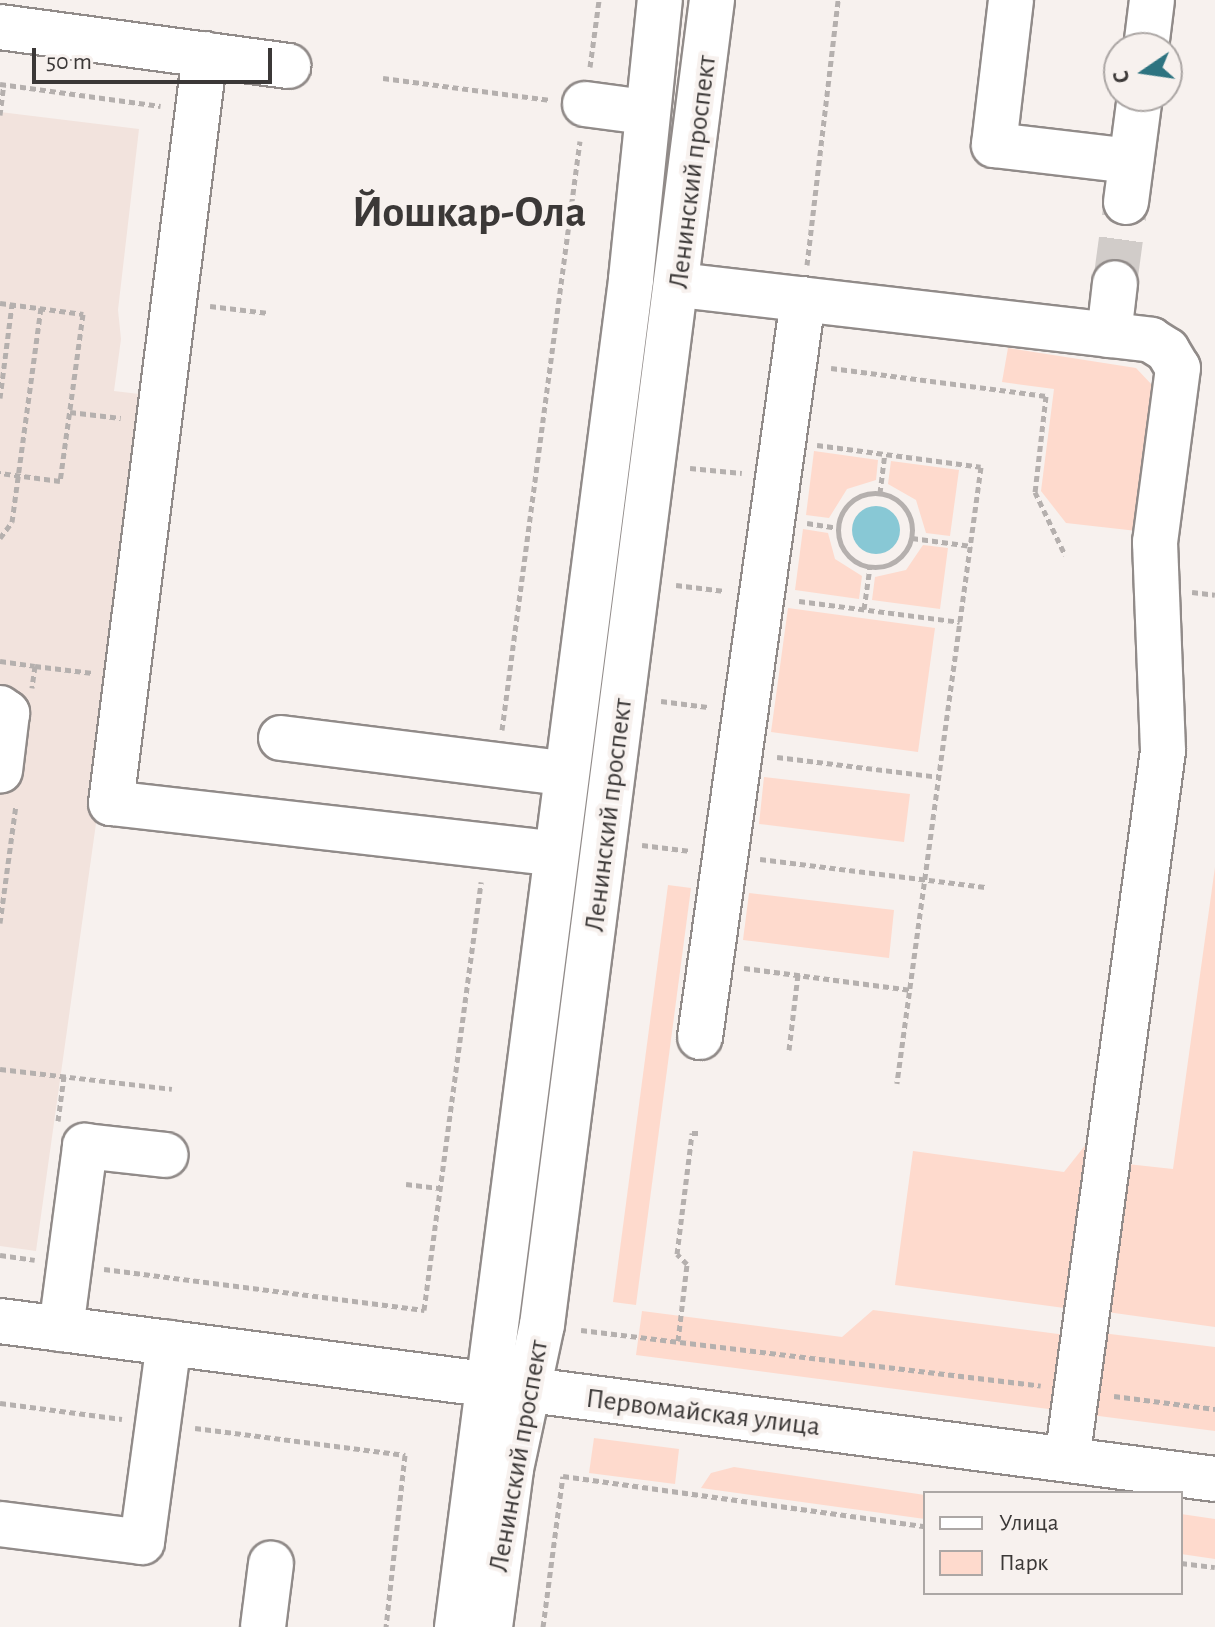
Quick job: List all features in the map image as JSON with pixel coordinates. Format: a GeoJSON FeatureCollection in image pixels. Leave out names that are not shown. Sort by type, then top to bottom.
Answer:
{"type":"FeatureCollection","features":[{"type":"Feature","properties":{"kind":"main road","name":"Ленинский проспект"},"geometry":{"type":"LineString","coordinates":[[490,1627],[511,1469],[508,1389],[553,853],[631,279],[645,112],[660,0]]}},
{"type":"Feature","properties":{"kind":"main road","name":"Ленинский проспект"},"geometry":{"type":"LineString","coordinates":[[457,1627],[508,1389],[542,1325],[679,285],[712,0]]}},
{"type":"Feature","properties":{"kind":"main road"},"geometry":{"type":"LineString","coordinates":[[1011,0],[994,145],[1129,182],[1138,112]]}},
{"type":"Feature","properties":{"kind":"main road"},"geometry":{"type":"LineString","coordinates":[[1148,32],[1152,0]]}},
{"type":"Feature","properties":{"kind":"main road"},"geometry":{"type":"LineString","coordinates":[[1,53],[205,54],[288,66]]}},
{"type":"Feature","properties":{"kind":"main road"},"geometry":{"type":"LineString","coordinates":[[205,54],[111,803],[553,853]]}},
{"type":"Feature","properties":{"kind":"main road"},"geometry":{"type":"LineString","coordinates":[[585,104],[645,112]]}},
{"type":"Feature","properties":{"kind":"main road"},"geometry":{"type":"LineString","coordinates":[[1109,335],[1115,283]]}},
{"type":"Feature","properties":{"kind":"main road"},"geometry":{"type":"LineString","coordinates":[[679,285],[1151,340],[1167,350],[1178,368],[1155,542],[1163,751],[1067,1460]]}},
{"type":"Feature","properties":{"kind":"main road"},"geometry":{"type":"LineString","coordinates":[[700,1037],[740,753],[744,593],[795,364],[803,299]]}},
{"type":"Feature","properties":{"kind":"main road"},"geometry":{"type":"LineString","coordinates":[[0,708],[7,713],[0,771]]}},
{"type":"Feature","properties":{"kind":"main road"},"geometry":{"type":"LineString","coordinates":[[281,738],[564,773]]}},
{"type":"Feature","properties":{"kind":"main road"},"geometry":{"type":"LineString","coordinates":[[61,1329],[85,1146],[165,1155]]}},
{"type":"Feature","properties":{"kind":"main road","name":"Первомайская улица"},"geometry":{"type":"LineString","coordinates":[[0,1321],[1215,1479]]}},
{"type":"Feature","properties":{"kind":"main road"},"geometry":{"type":"LineString","coordinates":[[0,1524],[142,1542],[169,1343]]}},
{"type":"Feature","properties":{"kind":"main road"},"geometry":{"type":"LineString","coordinates":[[263,1627],[271,1564]]}},
{"type":"Feature","properties":{"kind":"path"},"geometry":{"type":"LineString","coordinates":[[497,765],[599,0]]}},
{"type":"Feature","properties":{"kind":"path"},"geometry":{"type":"LineString","coordinates":[[803,299],[838,0]]}},
{"type":"Feature","properties":{"kind":"path"},"geometry":{"type":"LineString","coordinates":[[0,115],[1,53],[198,111]]}},
{"type":"Feature","properties":{"kind":"path"},"geometry":{"type":"LineString","coordinates":[[383,78],[585,104]]}},
{"type":"Feature","properties":{"kind":"path"},"geometry":{"type":"LineString","coordinates":[[174,301],[269,313]]}},
{"type":"Feature","properties":{"kind":"path"},"geometry":{"type":"LineString","coordinates":[[0,303],[83,314],[60,481],[0,473]]}},
{"type":"Feature","properties":{"kind":"path"},"geometry":{"type":"LineString","coordinates":[[0,398],[12,304]]}},
{"type":"Feature","properties":{"kind":"path"},"geometry":{"type":"LineString","coordinates":[[0,538],[12,522],[41,308]]}},
{"type":"Feature","properties":{"kind":"path"},"geometry":{"type":"LineString","coordinates":[[795,364],[1046,396],[1035,492],[1065,555]]}},
{"type":"Feature","properties":{"kind":"path"},"geometry":{"type":"LineString","coordinates":[[70,412],[158,422]]}},
{"type":"Feature","properties":{"kind":"path"},"geometry":{"type":"LineString","coordinates":[[807,444],[981,467],[897,1083]]}},
{"type":"Feature","properties":{"kind":"path"},"geometry":{"type":"LineString","coordinates":[[880,493],[885,454]]}},
{"type":"Feature","properties":{"kind":"path"},"geometry":{"type":"LineString","coordinates":[[690,468],[742,473]]}},
{"type":"Feature","properties":{"kind":"path"},"geometry":{"type":"LineString","coordinates":[[880,493],[908,511],[912,538],[893,563],[870,567],[844,551],[837,528],[855,498],[880,493]]}},
{"type":"Feature","properties":{"kind":"path"},"geometry":{"type":"LineString","coordinates":[[797,522],[837,528]]}},
{"type":"Feature","properties":{"kind":"path"},"geometry":{"type":"LineString","coordinates":[[912,538],[971,546]]}},
{"type":"Feature","properties":{"kind":"path"},"geometry":{"type":"LineString","coordinates":[[864,609],[870,567]]}},
{"type":"Feature","properties":{"kind":"path"},"geometry":{"type":"LineString","coordinates":[[676,585],[960,622]]}},
{"type":"Feature","properties":{"kind":"path"},"geometry":{"type":"LineString","coordinates":[[35,666],[125,677]]}},
{"type":"Feature","properties":{"kind":"path"},"geometry":{"type":"LineString","coordinates":[[661,701],[711,707]]}},
{"type":"Feature","properties":{"kind":"path"},"geometry":{"type":"LineString","coordinates":[[740,753],[939,777]]}},
{"type":"Feature","properties":{"kind":"path"},"geometry":{"type":"LineString","coordinates":[[87,1266],[424,1310],[486,845]]}},
{"type":"Feature","properties":{"kind":"path"},"geometry":{"type":"LineString","coordinates":[[642,845],[985,887]]}},
{"type":"Feature","properties":{"kind":"path"},"geometry":{"type":"LineString","coordinates":[[711,964],[910,990]]}},
{"type":"Feature","properties":{"kind":"path"},"geometry":{"type":"LineString","coordinates":[[789,1050],[798,975]]}},
{"type":"Feature","properties":{"kind":"path"},"geometry":{"type":"LineString","coordinates":[[0,1069],[172,1089]]}},
{"type":"Feature","properties":{"kind":"path"},"geometry":{"type":"LineString","coordinates":[[678,1341],[687,1264],[677,1254],[692,1133],[701,1133]]}},
{"type":"Feature","properties":{"kind":"path"},"geometry":{"type":"LineString","coordinates":[[406,1184],[440,1188]]}},
{"type":"Feature","properties":{"kind":"path"},"geometry":{"type":"LineString","coordinates":[[0,1255],[41,1261]]}},
{"type":"Feature","properties":{"kind":"path"},"geometry":{"type":"LineString","coordinates":[[581,1330],[1215,1409]]}},
{"type":"Feature","properties":{"kind":"path"},"geometry":{"type":"LineString","coordinates":[[0,1403],[405,1455],[386,1627]]}},
{"type":"Feature","properties":{"kind":"path"},"geometry":{"type":"LineString","coordinates":[[543,1627],[563,1476],[923,1526]]}},
{"type":"Feature","properties":{"kind":"path"},"geometry":{"type":"LineString","coordinates":[[1183,1563],[1215,1567]]}},
{"type":"Feature","properties":{"kind":"shaded area"},"geometry":{"type":"Polygon","coordinates":[[[0,112],[139,129],[118,310],[121,339],[114,391],[156,396],[36,1251],[0,1246],[0,112]]]}},
{"type":"Feature","properties":{"kind":"green space"},"geometry":{"type":"Polygon","coordinates":[[[1008,348],[1136,368],[1153,386],[1137,531],[1066,523],[1041,491],[1054,389],[1002,382],[1008,348]]]}},
{"type":"Feature","properties":{"kind":"green space"},"geometry":{"type":"Polygon","coordinates":[[[814,451],[878,460],[876,480],[847,489],[829,518],[806,515],[814,451]]]}},
{"type":"Feature","properties":{"kind":"green space"},"geometry":{"type":"Polygon","coordinates":[[[891,461],[959,470],[950,536],[926,533],[916,500],[888,484],[891,461]]]}},
{"type":"Feature","properties":{"kind":"green space"},"geometry":{"type":"Polygon","coordinates":[[[803,529],[828,533],[835,559],[862,576],[859,599],[795,590],[803,529]]]}},
{"type":"Feature","properties":{"kind":"green space"},"geometry":{"type":"Polygon","coordinates":[[[923,545],[948,548],[940,609],[872,600],[875,577],[906,570],[923,545]]]}},
{"type":"Feature","properties":{"kind":"green space"},"geometry":{"type":"Polygon","coordinates":[[[788,608],[935,628],[918,752],[771,732],[788,608]]]}},
{"type":"Feature","properties":{"kind":"green space"},"geometry":{"type":"Polygon","coordinates":[[[764,777],[910,794],[904,842],[759,824],[764,777]]]}},
{"type":"Feature","properties":{"kind":"green space"},"geometry":{"type":"Polygon","coordinates":[[[1215,867],[1215,1327],[1107,1312],[1127,1164],[1173,1169],[1215,867]]]}},
{"type":"Feature","properties":{"kind":"green space"},"geometry":{"type":"Polygon","coordinates":[[[668,885],[691,888],[636,1305],[613,1302],[668,885]]]}},
{"type":"Feature","properties":{"kind":"green space"},"geometry":{"type":"Polygon","coordinates":[[[749,893],[894,910],[889,958],[743,940],[749,893]]]}},
{"type":"Feature","properties":{"kind":"green space"},"geometry":{"type":"Polygon","coordinates":[[[1087,1143],[1095,1144],[1072,1309],[895,1285],[913,1151],[1064,1172],[1087,1143]]]}},
{"type":"Feature","properties":{"kind":"green space"},"geometry":{"type":"Polygon","coordinates":[[[873,1310],[1066,1335],[1056,1410],[636,1355],[642,1311],[842,1337],[873,1310]]]}},
{"type":"Feature","properties":{"kind":"green space"},"geometry":{"type":"Polygon","coordinates":[[[1102,1333],[1215,1347],[1215,1431],[1091,1415],[1102,1333]]]}},
{"type":"Feature","properties":{"kind":"green space"},"geometry":{"type":"Polygon","coordinates":[[[594,1438],[679,1449],[675,1484],[589,1473],[594,1438]]]}},
{"type":"Feature","properties":{"kind":"green space"},"geometry":{"type":"Polygon","coordinates":[[[734,1467],[923,1495],[923,1519],[701,1488],[711,1473],[734,1467]]]}},
{"type":"Feature","properties":{"kind":"green space"},"geometry":{"type":"Polygon","coordinates":[[[1183,1514],[1215,1519],[1215,1559],[1183,1554],[1183,1514]]]}},
{"type":"Feature","properties":{"kind":"water"},"geometry":{"type":"Polygon","coordinates":[[[876,506],[893,513],[900,530],[893,547],[876,554],[859,547],[852,530],[859,513],[876,506]]]}},
{"type":"Feature","properties":{"kind":"tunnel"},"geometry":{"type":"LineString","coordinates":[[1115,283],[1126,202]]}},
{"type":"Feature","properties":{"kind":"district","name":"Йошкар-Ола"},"geometry":{"type":"Point","coordinates":[469,213]}}]}
